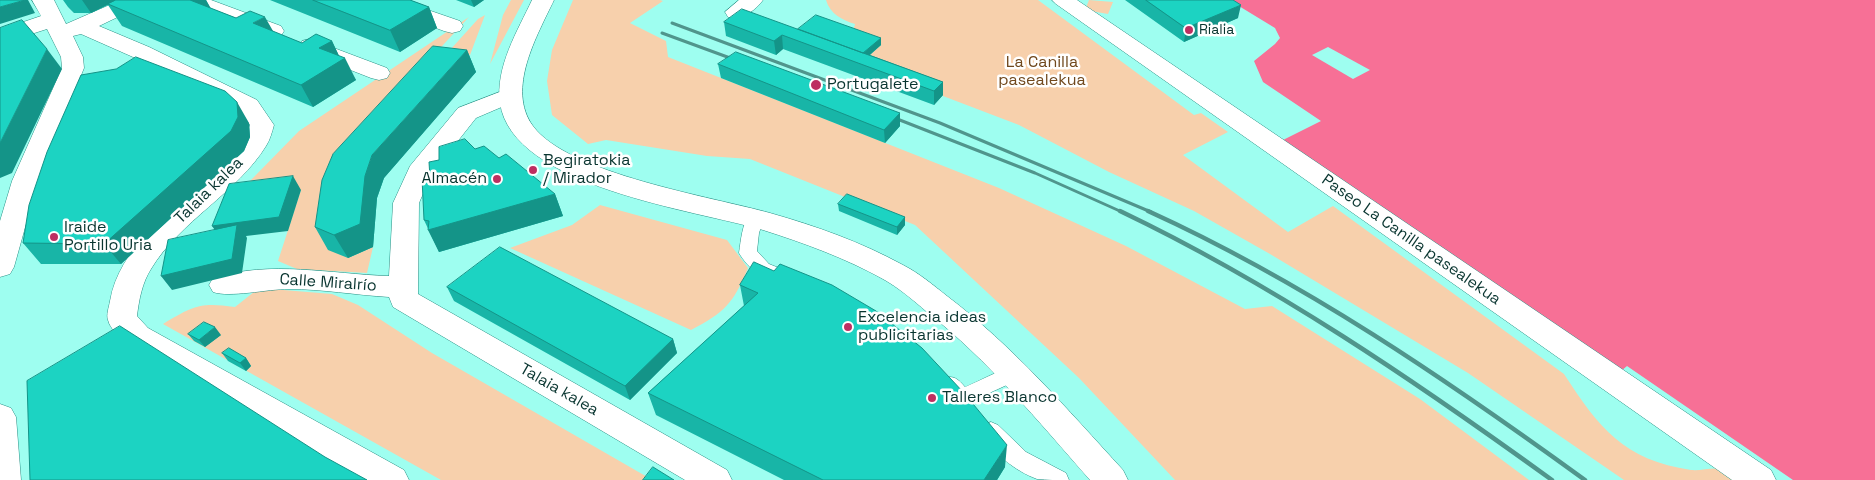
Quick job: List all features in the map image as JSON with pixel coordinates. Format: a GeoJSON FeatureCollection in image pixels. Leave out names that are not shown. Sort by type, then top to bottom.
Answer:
{"type":"FeatureCollection","features":[{"type":"Feature","properties":{"kind":"street"},"geometry":{"type":"LineString","coordinates":[[0,267],[26,180],[57,91],[73,68],[66,26],[43,0]]}},
{"type":"Feature","properties":{"kind":"street"},"geometry":{"type":"LineString","coordinates":[[0,37],[66,26],[138,0]]}},
{"type":"Feature","properties":{"kind":"street"},"geometry":{"type":"LineString","coordinates":[[192,0],[379,73]]}},
{"type":"Feature","properties":{"kind":"street"},"geometry":{"type":"LineString","coordinates":[[379,0],[452,26]]}},
{"type":"Feature","properties":{"kind":"street"},"geometry":{"type":"LineString","coordinates":[[543,0],[517,60],[510,95],[514,117],[525,133],[537,145],[568,164],[620,184],[755,218],[830,243],[894,272],[956,316],[1012,373],[1111,480]]}},
{"type":"Feature","properties":{"kind":"street","name":"Paseo La Canilla pasealekua"},"geometry":{"type":"LineString","coordinates":[[1063,0],[1760,480]]}},
{"type":"Feature","properties":{"kind":"street","name":"Talaia kalea"},"geometry":{"type":"LineString","coordinates":[[66,26],[141,52],[249,104],[262,125],[255,144],[237,166],[163,234],[138,265],[126,293],[122,319],[137,336],[392,480]]}},
{"type":"Feature","properties":{"kind":"street"},"geometry":{"type":"LineString","coordinates":[[403,292],[406,203],[419,172],[467,113],[510,95]]}},
{"type":"Feature","properties":{"kind":"street"},"geometry":{"type":"LineString","coordinates":[[0,188],[26,180]]}},
{"type":"Feature","properties":{"kind":"street","name":"Calle Miralrío"},"geometry":{"type":"LineString","coordinates":[[223,285],[239,282],[300,278],[380,287],[403,292]]}},
{"type":"Feature","properties":{"kind":"street","name":"Talaia kalea"},"geometry":{"type":"LineString","coordinates":[[403,292],[715,480]]}},
{"type":"Feature","properties":{"kind":"street"},"geometry":{"type":"LineString","coordinates":[[0,417],[4,480]]}},
{"type":"Feature","properties":{"kind":"lane"},"geometry":{"type":"LineString","coordinates":[[755,218],[750,233],[748,253],[763,269],[796,281]]}},
{"type":"Feature","properties":{"kind":"lane"},"geometry":{"type":"LineString","coordinates":[[973,409],[1012,373]]}},
{"type":"Feature","properties":{"kind":"lane"},"geometry":{"type":"LineString","coordinates":[[938,374],[973,409],[1003,445],[1018,458],[1058,480]]}},
{"type":"Feature","properties":{"kind":"green space"},"geometry":{"type":"Polygon","coordinates":[[[511,0],[524,0],[490,64],[503,15],[511,0]]]}},
{"type":"Feature","properties":{"kind":"green space"},"geometry":{"type":"Polygon","coordinates":[[[573,0],[663,1],[630,23],[666,41],[668,57],[999,188],[1126,246],[1245,309],[1272,306],[1420,399],[1529,480],[1175,480],[1079,378],[915,225],[750,159],[707,156],[606,140],[588,144],[552,115],[547,81],[552,50],[573,0]]]}},
{"type":"Feature","properties":{"kind":"green space","name":"La Canilla pasealekua"},"geometry":{"type":"Polygon","coordinates":[[[826,0],[1038,0],[1194,115],[1201,113],[1228,132],[1183,155],[1288,232],[1333,206],[1564,374],[1602,425],[1631,449],[1648,458],[1668,465],[1691,470],[1722,469],[1738,480],[1624,480],[1468,373],[1270,254],[1194,211],[1109,172],[1019,125],[859,64],[881,45],[852,35],[855,24],[837,16],[830,9],[826,0]]]}},
{"type":"Feature","properties":{"kind":"green space"},"geometry":{"type":"Polygon","coordinates":[[[1089,0],[1113,2],[1108,14],[1085,10],[1089,0]]]}},
{"type":"Feature","properties":{"kind":"green space"},"geometry":{"type":"Polygon","coordinates":[[[485,15],[470,55],[450,50],[478,19],[485,15]]]}},
{"type":"Feature","properties":{"kind":"green space"},"geometry":{"type":"Polygon","coordinates":[[[469,17],[431,58],[400,115],[348,258],[373,247],[367,273],[297,269],[278,261],[301,190],[238,198],[251,180],[299,131],[469,17]]]}},
{"type":"Feature","properties":{"kind":"green space"},"geometry":{"type":"Polygon","coordinates":[[[600,205],[727,240],[748,268],[738,290],[727,306],[712,318],[691,330],[510,248],[572,225],[600,205]]]}},
{"type":"Feature","properties":{"kind":"green space"},"geometry":{"type":"Polygon","coordinates":[[[259,288],[332,294],[358,305],[432,353],[649,478],[648,480],[441,480],[163,324],[190,309],[205,305],[235,307],[259,288]]]}},
{"type":"Feature","properties":{"kind":"shaded area"},"geometry":{"type":"Polygon","coordinates":[[[1229,0],[1875,0],[1875,480],[1793,480],[1627,366],[1615,376],[1283,140],[1321,121],[1263,82],[1254,61],[1280,38],[1275,28],[1229,0]]]}},
{"type":"Feature","properties":{"kind":"pier"},"geometry":{"type":"Polygon","coordinates":[[[1328,47],[1370,70],[1353,79],[1312,55],[1328,47]]]}},
{"type":"Feature","properties":{"kind":"building"},"geometry":{"type":"Polygon","coordinates":[[[0,0],[25,0],[0,7],[0,0]]]}},
{"type":"Feature","properties":{"kind":"building"},"geometry":{"type":"Polygon","coordinates":[[[116,0],[190,0],[236,18],[250,11],[265,17],[253,23],[302,43],[316,34],[332,41],[319,48],[345,58],[301,85],[108,4],[116,0]]]}},
{"type":"Feature","properties":{"kind":"building"},"geometry":{"type":"Polygon","coordinates":[[[313,0],[410,0],[429,7],[390,30],[313,0]]]}},
{"type":"Feature","properties":{"kind":"building"},"geometry":{"type":"Polygon","coordinates":[[[1146,0],[1233,0],[1241,5],[1186,28],[1146,0]]]}},
{"type":"Feature","properties":{"kind":"building"},"geometry":{"type":"Polygon","coordinates":[[[742,9],[943,82],[934,91],[782,35],[774,41],[724,22],[742,9]]]}},
{"type":"Feature","properties":{"kind":"building"},"geometry":{"type":"Polygon","coordinates":[[[816,15],[881,38],[863,53],[798,29],[816,15]]]}},
{"type":"Feature","properties":{"kind":"building"},"geometry":{"type":"Polygon","coordinates":[[[22,20],[47,49],[0,143],[0,28],[22,20]]]}},
{"type":"Feature","properties":{"kind":"building"},"geometry":{"type":"Polygon","coordinates":[[[433,46],[467,50],[372,155],[365,176],[360,224],[334,235],[315,227],[322,180],[333,154],[433,46]]]}},
{"type":"Feature","properties":{"kind":"building"},"geometry":{"type":"Polygon","coordinates":[[[736,52],[900,113],[884,130],[718,64],[736,52]]]}},
{"type":"Feature","properties":{"kind":"building"},"geometry":{"type":"Polygon","coordinates":[[[136,57],[225,91],[237,102],[238,117],[231,131],[104,244],[23,243],[29,205],[47,152],[81,75],[116,69],[136,57]]]}},
{"type":"Feature","properties":{"kind":"building"},"geometry":{"type":"Polygon","coordinates":[[[465,139],[475,149],[484,146],[499,158],[506,154],[555,194],[428,230],[429,221],[424,220],[422,178],[430,178],[429,162],[439,160],[439,147],[465,139]]]}},
{"type":"Feature","properties":{"kind":"building"},"geometry":{"type":"Polygon","coordinates":[[[293,176],[279,217],[212,226],[229,184],[293,176]]]}},
{"type":"Feature","properties":{"kind":"building"},"geometry":{"type":"Polygon","coordinates":[[[847,194],[905,217],[897,227],[838,204],[847,194]]]}},
{"type":"Feature","properties":{"kind":"building"},"geometry":{"type":"Polygon","coordinates":[[[237,225],[232,259],[161,276],[168,240],[237,225]]]}},
{"type":"Feature","properties":{"kind":"building"},"geometry":{"type":"Polygon","coordinates":[[[500,247],[673,339],[625,386],[447,287],[500,247]]]}},
{"type":"Feature","properties":{"kind":"building"},"geometry":{"type":"Polygon","coordinates":[[[754,262],[774,271],[780,264],[832,285],[876,311],[922,348],[964,393],[1007,445],[984,480],[823,480],[648,393],[758,293],[740,285],[754,262]]]}},
{"type":"Feature","properties":{"kind":"building"},"geometry":{"type":"Polygon","coordinates":[[[204,322],[215,327],[199,340],[188,334],[204,322]]]}},
{"type":"Feature","properties":{"kind":"building"},"geometry":{"type":"Polygon","coordinates":[[[120,326],[325,457],[367,480],[30,480],[27,381],[120,326]]]}},
{"type":"Feature","properties":{"kind":"building"},"geometry":{"type":"Polygon","coordinates":[[[229,348],[246,358],[240,363],[222,353],[229,348]]]}},
{"type":"Feature","properties":{"kind":"building"},"geometry":{"type":"Polygon","coordinates":[[[653,467],[674,480],[643,480],[653,467]]]}},
{"type":"Feature","properties":{"kind":"railway"},"geometry":{"type":"LineString","coordinates":[[672,23],[940,123],[1151,212]]}},
{"type":"Feature","properties":{"kind":"railway"},"geometry":{"type":"LineString","coordinates":[[662,33],[741,62]]}},
{"type":"Feature","properties":{"kind":"railway"},"geometry":{"type":"LineString","coordinates":[[887,115],[1035,173],[1122,212]]}},
{"type":"Feature","properties":{"kind":"railway"},"geometry":{"type":"LineString","coordinates":[[1120,211],[1177,239],[1288,302],[1448,406],[1552,480]]}},
{"type":"Feature","properties":{"kind":"railway"},"geometry":{"type":"LineString","coordinates":[[1148,211],[1263,269],[1318,301],[1427,370],[1585,480]]}},
{"type":"Feature","properties":{"kind":"place","name":"Rialia"},"geometry":{"type":"Point","coordinates":[1189,30]}},
{"type":"Feature","properties":{"kind":"place","name":"Portugalete"},"geometry":{"type":"Point","coordinates":[816,85]}},
{"type":"Feature","properties":{"kind":"place","name":"Begiratokia / Mirador"},"geometry":{"type":"Point","coordinates":[533,170]}},
{"type":"Feature","properties":{"kind":"place","name":"Almacén"},"geometry":{"type":"Point","coordinates":[497,179]}},
{"type":"Feature","properties":{"kind":"place","name":"Iraide Portillo Uria"},"geometry":{"type":"Point","coordinates":[54,237]}},
{"type":"Feature","properties":{"kind":"place","name":"Excelencia ideas publicitarias"},"geometry":{"type":"Point","coordinates":[848,327]}},
{"type":"Feature","properties":{"kind":"place","name":"Talleres Blanco"},"geometry":{"type":"Point","coordinates":[932,398]}}]}
